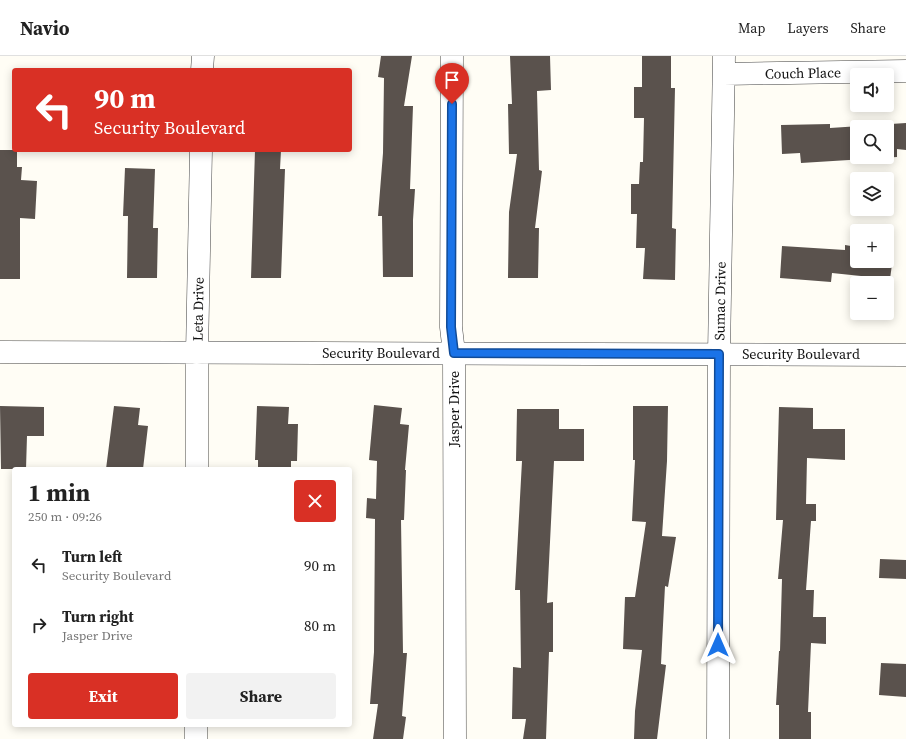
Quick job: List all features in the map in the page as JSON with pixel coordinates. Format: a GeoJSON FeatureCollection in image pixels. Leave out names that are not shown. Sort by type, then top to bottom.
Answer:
{"type":"FeatureCollection","features":[{"type":"Feature","properties":{"kind":"street"},"geometry":{"type":"LineString","coordinates":[[202,68],[203,56]]}},
{"type":"Feature","properties":{"kind":"street","name":"Jasper Drive"},"geometry":{"type":"LineString","coordinates":[[452,56],[451,327],[454,353],[455,739]]}},
{"type":"Feature","properties":{"kind":"street","name":"Couch Place"},"geometry":{"type":"LineString","coordinates":[[724,65],[906,71]]}},
{"type":"Feature","properties":{"kind":"street","name":"Sumac Drive"},"geometry":{"type":"LineString","coordinates":[[718,739],[719,354],[724,65]]}},
{"type":"Feature","properties":{"kind":"street","name":"Leta Drive"},"geometry":{"type":"LineString","coordinates":[[197,467],[201,152]]}},
{"type":"Feature","properties":{"kind":"street","name":"Security Boulevard"},"geometry":{"type":"LineString","coordinates":[[0,352],[906,354]]}},
{"type":"Feature","properties":{"kind":"street"},"geometry":{"type":"LineString","coordinates":[[196,727],[196,739]]}},
{"type":"Feature","properties":{"kind":"building"},"geometry":{"type":"Polygon","coordinates":[[[381,56],[412,56],[404,106],[413,106],[410,189],[415,189],[413,220],[413,277],[383,277],[382,216],[378,216],[383,153],[384,78],[378,77],[381,56]]]}},
{"type":"Feature","properties":{"kind":"building"},"geometry":{"type":"Polygon","coordinates":[[[510,56],[550,56],[551,90],[537,91],[539,170],[542,171],[535,228],[539,228],[538,278],[508,278],[509,212],[517,154],[509,154],[508,104],[512,104],[510,56]]]}},
{"type":"Feature","properties":{"kind":"building"},"geometry":{"type":"Polygon","coordinates":[[[642,56],[671,56],[671,88],[675,88],[672,228],[676,229],[675,280],[643,279],[645,248],[636,248],[637,214],[631,214],[631,184],[639,184],[640,162],[643,162],[644,118],[634,118],[634,87],[642,87],[642,56]]]}},
{"type":"Feature","properties":{"kind":"building"},"geometry":{"type":"Polygon","coordinates":[[[906,123],[906,150],[897,149],[897,157],[894,157],[894,124],[906,123]]]}},
{"type":"Feature","properties":{"kind":"building"},"geometry":{"type":"Polygon","coordinates":[[[830,124],[830,128],[850,127],[850,160],[801,163],[800,153],[782,154],[781,125],[830,124]]]}},
{"type":"Feature","properties":{"kind":"building"},"geometry":{"type":"Polygon","coordinates":[[[0,150],[12,150],[12,152],[17,152],[17,167],[22,167],[21,180],[37,181],[35,219],[20,218],[20,279],[0,279],[0,150]]]}},
{"type":"Feature","properties":{"kind":"building"},"geometry":{"type":"Polygon","coordinates":[[[255,152],[281,152],[280,169],[285,169],[281,278],[251,278],[255,152]]]}},
{"type":"Feature","properties":{"kind":"building"},"geometry":{"type":"Polygon","coordinates":[[[125,168],[155,169],[153,228],[158,228],[157,278],[127,278],[128,216],[123,216],[125,168]]]}},
{"type":"Feature","properties":{"kind":"building"},"geometry":{"type":"Polygon","coordinates":[[[845,245],[850,246],[850,268],[892,268],[890,276],[861,276],[832,273],[831,282],[780,278],[782,246],[845,250],[845,245]]]}},
{"type":"Feature","properties":{"kind":"building"},"geometry":{"type":"Polygon","coordinates":[[[374,405],[402,408],[400,424],[409,425],[405,470],[404,520],[401,520],[403,653],[407,653],[402,716],[406,717],[403,739],[373,739],[378,704],[370,704],[374,652],[375,519],[366,518],[367,498],[376,499],[377,461],[369,460],[374,405]]]}},
{"type":"Feature","properties":{"kind":"building"},"geometry":{"type":"Polygon","coordinates":[[[0,406],[44,407],[44,436],[27,436],[26,467],[1,469],[0,406]]]}},
{"type":"Feature","properties":{"kind":"building"},"geometry":{"type":"Polygon","coordinates":[[[114,406],[140,408],[138,425],[148,426],[143,467],[106,467],[114,406]]]}},
{"type":"Feature","properties":{"kind":"building"},"geometry":{"type":"Polygon","coordinates":[[[257,406],[289,407],[288,424],[298,424],[297,461],[291,461],[291,467],[258,467],[258,460],[255,460],[257,406]]]}},
{"type":"Feature","properties":{"kind":"building"},"geometry":{"type":"Polygon","coordinates":[[[633,406],[668,406],[667,461],[662,536],[676,537],[668,587],[665,586],[661,664],[666,665],[657,739],[634,739],[635,711],[642,650],[623,649],[625,597],[635,597],[646,522],[632,521],[635,460],[633,460],[633,406]]]}},
{"type":"Feature","properties":{"kind":"building"},"geometry":{"type":"Polygon","coordinates":[[[779,407],[813,408],[813,429],[845,429],[845,460],[807,458],[806,504],[816,504],[816,521],[811,521],[806,590],[814,590],[813,617],[826,617],[826,644],[811,643],[808,712],[811,712],[811,739],[779,739],[779,705],[776,705],[780,651],[782,579],[778,579],[783,520],[776,520],[779,407]]]}},
{"type":"Feature","properties":{"kind":"building"},"geometry":{"type":"Polygon","coordinates":[[[517,409],[559,409],[559,429],[584,429],[584,461],[554,461],[547,603],[553,602],[553,652],[549,652],[546,739],[523,739],[526,719],[512,719],[513,667],[521,668],[520,590],[515,590],[522,461],[516,461],[517,409]]]}},
{"type":"Feature","properties":{"kind":"building"},"geometry":{"type":"Polygon","coordinates":[[[880,559],[906,560],[906,579],[879,578],[880,559]]]}},
{"type":"Feature","properties":{"kind":"building"},"geometry":{"type":"Polygon","coordinates":[[[881,663],[906,664],[906,697],[879,695],[881,663]]]}},
{"type":"Feature","properties":{"kind":"route"},"geometry":{"type":"LineString","coordinates":[[452,104],[451,327],[454,353],[719,354],[718,645]]}}]}
